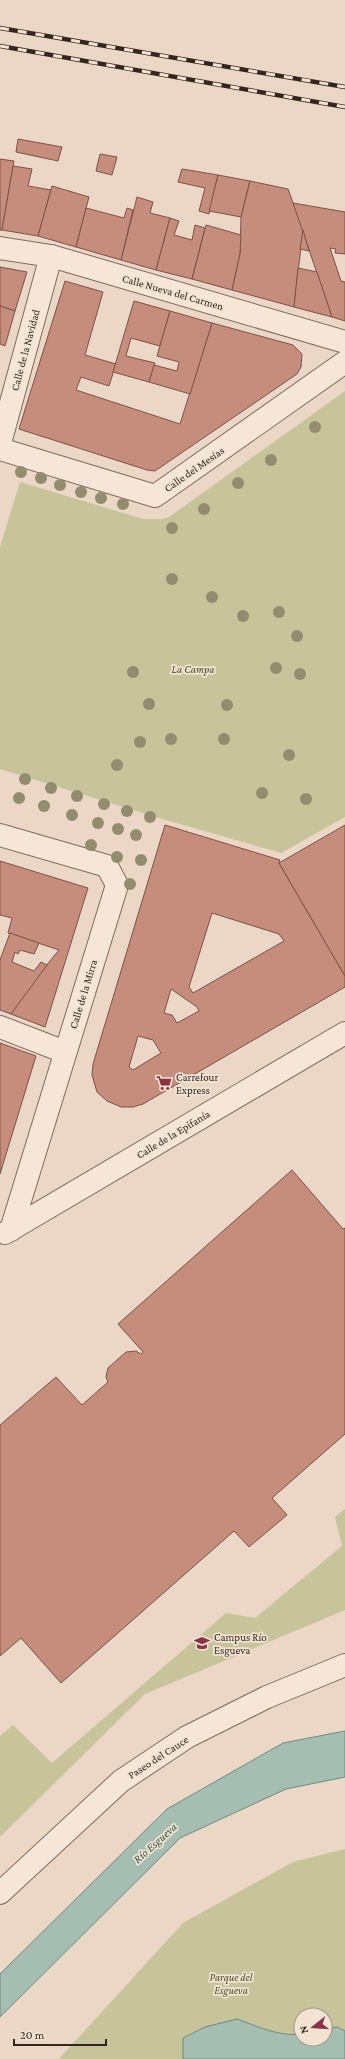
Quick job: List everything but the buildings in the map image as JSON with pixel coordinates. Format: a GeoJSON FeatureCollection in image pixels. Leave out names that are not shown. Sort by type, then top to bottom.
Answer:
{"type":"FeatureCollection","features":[{"type":"Feature","properties":{"kind":"street","name":"Calle Nueva del Carmen"},"geometry":{"type":"LineString","coordinates":[[0,248],[51,256],[345,342]]}},
{"type":"Feature","properties":{"kind":"street","name":"Calle de la Navidad"},"geometry":{"type":"LineString","coordinates":[[0,443],[51,256]]}},
{"type":"Feature","properties":{"kind":"street","name":"Calle del Mesías"},"geometry":{"type":"LineString","coordinates":[[0,443],[155,496],[345,362]]}},
{"type":"Feature","properties":{"kind":"street","name":"Calle de la Mirra"},"geometry":{"type":"LineString","coordinates":[[0,835],[107,866],[117,885],[65,1052],[6,1232]]}},
{"type":"Feature","properties":{"kind":"street"},"geometry":{"type":"LineString","coordinates":[[0,1027],[65,1052]]}},
{"type":"Feature","properties":{"kind":"street","name":"Calle de la Epifanía"},"geometry":{"type":"LineString","coordinates":[[6,1232],[345,1033]]}},
{"type":"Feature","properties":{"kind":"street","name":"Paseo del Cauce"},"geometry":{"type":"LineString","coordinates":[[0,1893],[121,1781],[180,1741],[267,1697],[345,1665]]}},
{"type":"Feature","properties":{"kind":"green space","name":"La Campa"},"geometry":{"type":"Polygon","coordinates":[[[345,391],[345,817],[281,853],[159,818],[0,769],[0,547],[20,482],[143,519],[162,519],[169,517],[345,391]]]}},
{"type":"Feature","properties":{"kind":"green space"},"geometry":{"type":"Polygon","coordinates":[[[345,1509],[345,1610],[145,1694],[0,1837],[0,1736],[13,1725],[52,1763],[226,1613],[255,1618],[342,1546],[335,1517],[345,1509]]]}},
{"type":"Feature","properties":{"kind":"green space","name":"Parque del Esgueva"},"geometry":{"type":"Polygon","coordinates":[[[345,1849],[345,2059],[59,2059],[183,1923],[293,1862],[345,1849]]]}},
{"type":"Feature","properties":{"kind":"water","name":"Río Esgueva"},"geometry":{"type":"Polygon","coordinates":[[[345,1731],[345,1777],[286,1789],[180,1838],[0,2017],[0,1974],[167,1809],[283,1743],[345,1731]]]}},
{"type":"Feature","properties":{"kind":"water"},"geometry":{"type":"Polygon","coordinates":[[[237,2019],[260,2028],[293,2035],[293,2047],[333,2047],[333,2028],[337,2027],[345,2031],[345,2059],[183,2059],[183,2038],[205,2027],[237,2019]]]}},
{"type":"Feature","properties":{"kind":"railway"},"geometry":{"type":"LineString","coordinates":[[0,28],[345,87]]}},
{"type":"Feature","properties":{"kind":"railway"},"geometry":{"type":"LineString","coordinates":[[0,46],[345,107]]}},
{"type":"Feature","properties":{"kind":"place","name":"Carrefour Express"},"geometry":{"type":"Point","coordinates":[164,1083]}},
{"type":"Feature","properties":{"kind":"place","name":"Campus Río Esgueva"},"geometry":{"type":"Point","coordinates":[202,1643]}}]}
